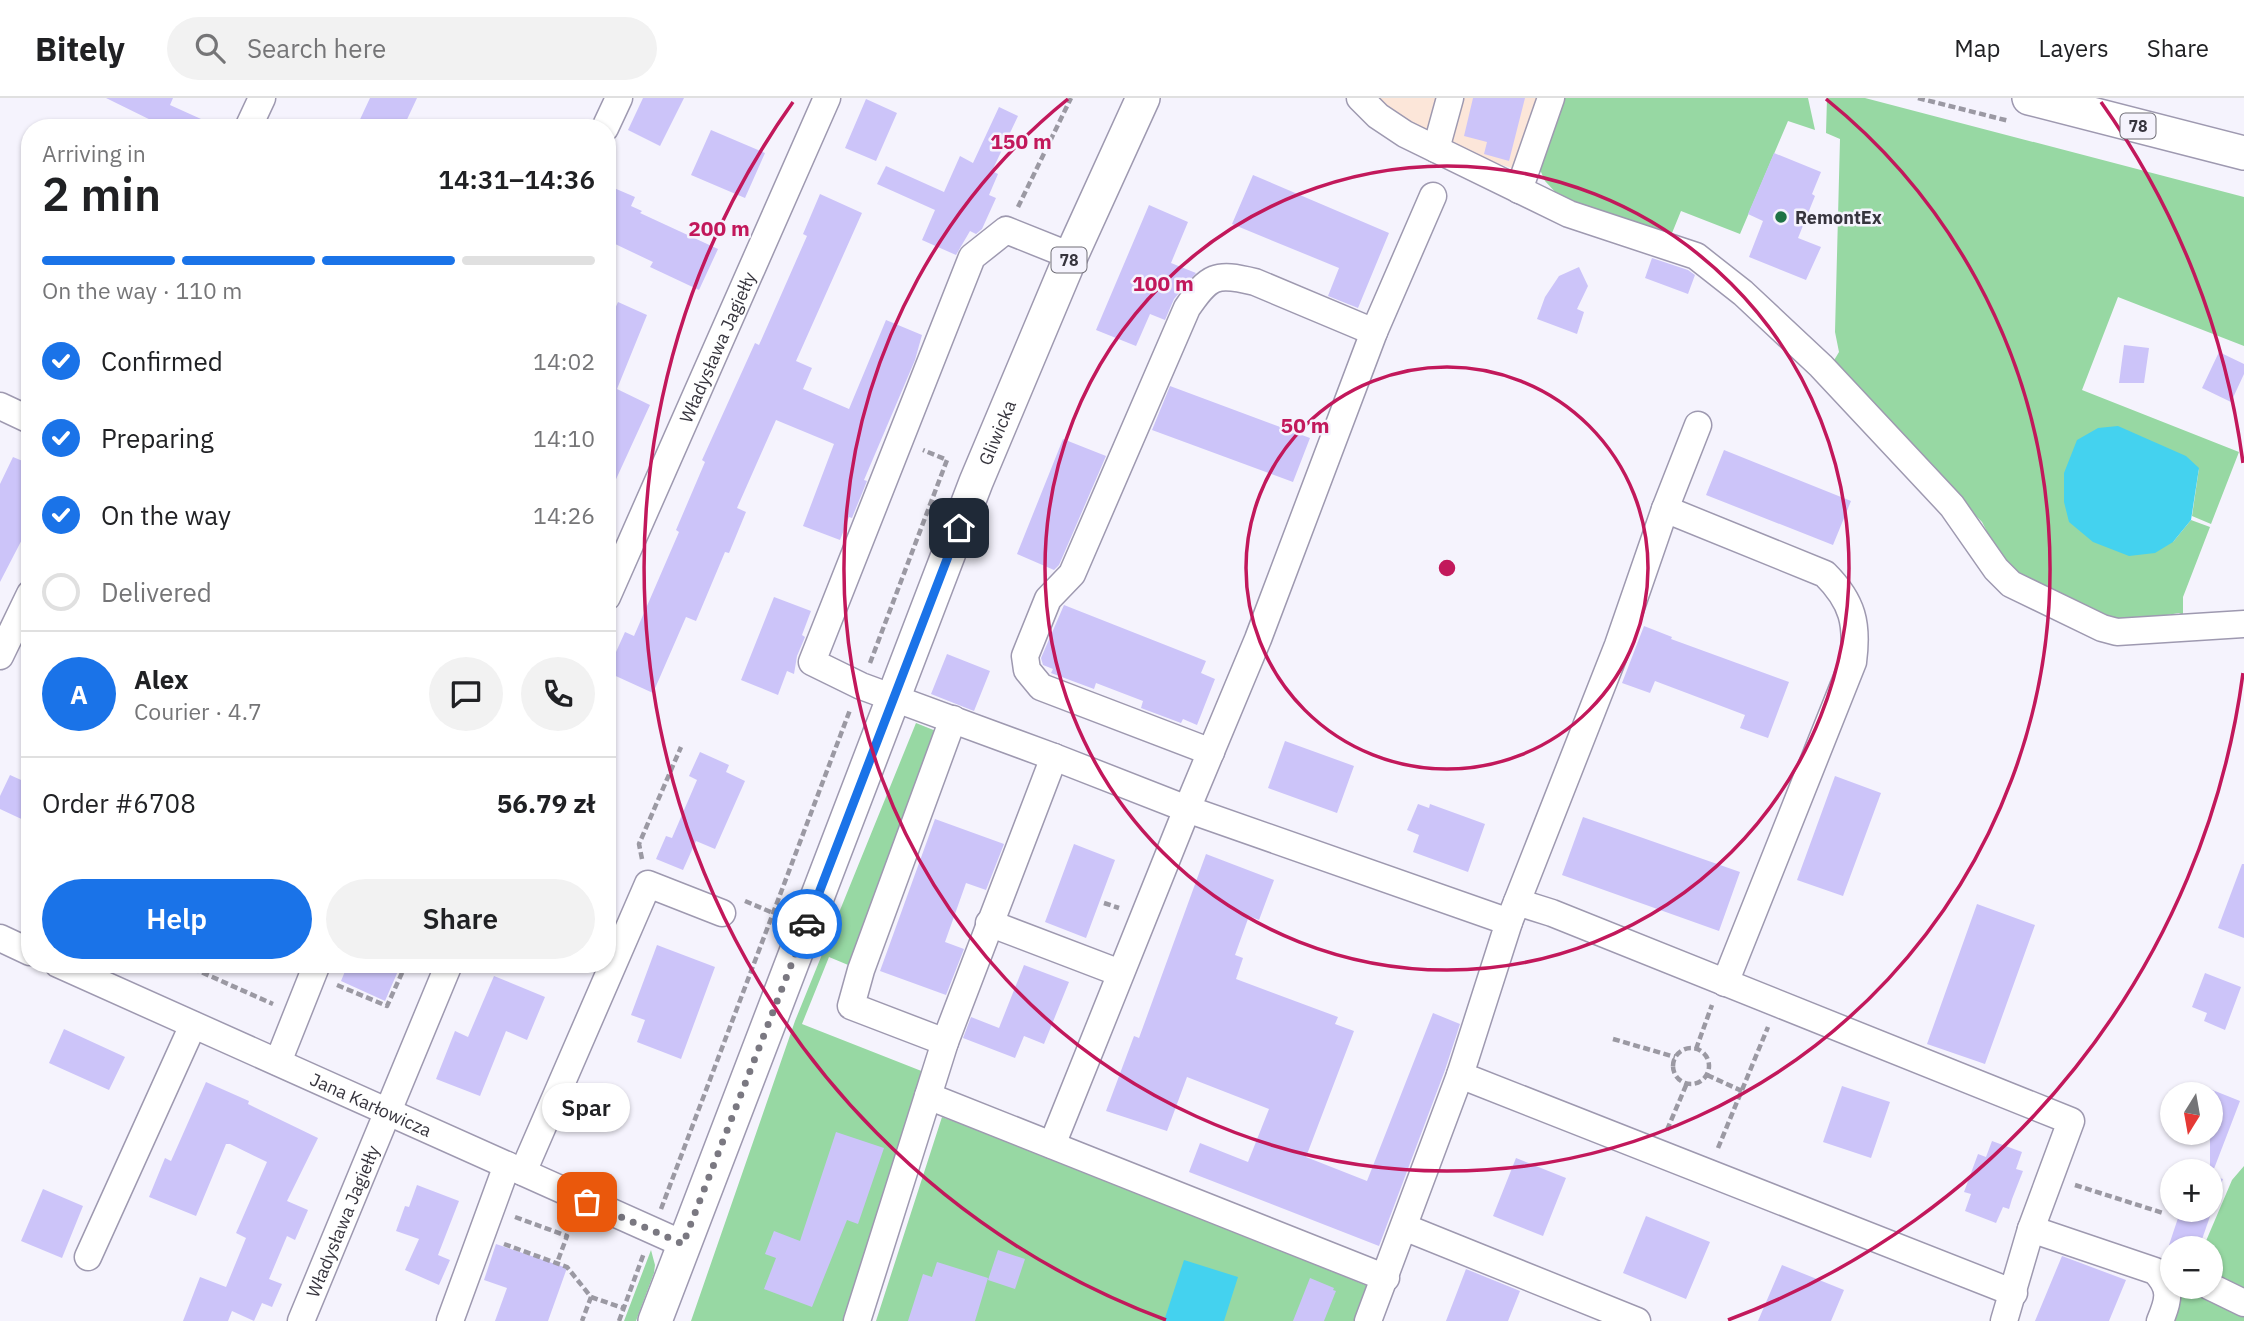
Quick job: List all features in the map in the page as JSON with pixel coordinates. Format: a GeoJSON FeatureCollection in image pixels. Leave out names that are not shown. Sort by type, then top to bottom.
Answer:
{"type":"FeatureCollection","features":[{"type":"Feature","properties":{"kind":"main road","name":"Gliwicka"},"geometry":{"type":"LineString","coordinates":[[655,1321],[995,436],[1071,256],[1143,98]]}},
{"type":"Feature","properties":{"kind":"main road","name":"78"},"geometry":{"type":"LineString","coordinates":[[2029,98],[2244,153]]}},
{"type":"Feature","properties":{"kind":"street"},"geometry":{"type":"LineString","coordinates":[[252,119],[262,98]]}},
{"type":"Feature","properties":{"kind":"street"},"geometry":{"type":"LineString","coordinates":[[609,119],[619,98]]}},
{"type":"Feature","properties":{"kind":"street","name":"Władysława Jagiełły"},"geometry":{"type":"LineString","coordinates":[[616,577],[827,98]]}},
{"type":"Feature","properties":{"kind":"street"},"geometry":{"type":"LineString","coordinates":[[1360,98],[1378,116],[1405,134],[1569,214],[1696,256],[1743,293],[1821,366],[1952,506],[1996,569],[2011,584],[2102,628],[2132,632],[2244,625]]}},
{"type":"Feature","properties":{"kind":"street"},"geometry":{"type":"LineString","coordinates":[[1436,149],[1450,98]]}},
{"type":"Feature","properties":{"kind":"street"},"geometry":{"type":"LineString","coordinates":[[1519,190],[1551,98]]}},
{"type":"Feature","properties":{"kind":"street"},"geometry":{"type":"LineString","coordinates":[[1052,1145],[1258,639],[1374,332],[1433,196]]}},
{"type":"Feature","properties":{"kind":"street"},"geometry":{"type":"LineString","coordinates":[[1071,256],[1006,230],[972,257],[812,662],[861,686],[1187,808],[1513,912],[1552,913],[2071,1121],[2031,1229],[2004,1321]]}},
{"type":"Feature","properties":{"kind":"street"},"geometry":{"type":"LineString","coordinates":[[1211,752],[1041,687],[1027,670],[1025,656],[1048,600],[1072,574],[1187,308],[1203,285],[1219,278],[1255,282],[1374,332]]}},
{"type":"Feature","properties":{"kind":"street"},"geometry":{"type":"LineString","coordinates":[[0,406],[21,416]]}},
{"type":"Feature","properties":{"kind":"street"},"geometry":{"type":"LineString","coordinates":[[1368,1321],[1460,1075],[1513,912],[1618,645],[1665,509],[1698,425]]}},
{"type":"Feature","properties":{"kind":"street"},"geometry":{"type":"LineString","coordinates":[[1665,509],[1825,575],[1841,590],[1852,615],[1856,640],[1853,662],[1723,982]]}},
{"type":"Feature","properties":{"kind":"street"},"geometry":{"type":"LineString","coordinates":[[0,656],[21,613]]}},
{"type":"Feature","properties":{"kind":"street"},"geometry":{"type":"LineString","coordinates":[[945,1042],[851,1006],[860,970],[953,719]]}},
{"type":"Feature","properties":{"kind":"street"},"geometry":{"type":"LineString","coordinates":[[857,1321],[945,1042],[1054,757]]}},
{"type":"Feature","properties":{"kind":"street"},"geometry":{"type":"LineString","coordinates":[[616,953],[648,884],[722,913]]}},
{"type":"Feature","properties":{"kind":"street"},"geometry":{"type":"LineString","coordinates":[[989,923],[1120,973]]}},
{"type":"Feature","properties":{"kind":"street"},"geometry":{"type":"LineString","coordinates":[[0,938],[21,947]]}},
{"type":"Feature","properties":{"kind":"street","name":"Jana Karłowicza"},"geometry":{"type":"LineString","coordinates":[[92,973],[193,1025],[683,1244]]}},
{"type":"Feature","properties":{"kind":"street"},"geometry":{"type":"LineString","coordinates":[[278,1062],[313,973]]}},
{"type":"Feature","properties":{"kind":"street","name":"Władysława Jagiełły"},"geometry":{"type":"LineString","coordinates":[[301,1321],[445,973]]}},
{"type":"Feature","properties":{"kind":"street"},"geometry":{"type":"LineString","coordinates":[[450,1321],[492,1208],[515,1169],[606,973]]}},
{"type":"Feature","properties":{"kind":"street"},"geometry":{"type":"LineString","coordinates":[[88,1257],[193,1025]]}},
{"type":"Feature","properties":{"kind":"street"},"geometry":{"type":"LineString","coordinates":[[1460,1075],[2014,1293]]}},
{"type":"Feature","properties":{"kind":"street"},"geometry":{"type":"LineString","coordinates":[[928,1096],[1386,1278]]}},
{"type":"Feature","properties":{"kind":"street"},"geometry":{"type":"LineString","coordinates":[[1404,1227],[1637,1321]]}},
{"type":"Feature","properties":{"kind":"street"},"geometry":{"type":"LineString","coordinates":[[2031,1229],[2160,1272]]}},
{"type":"Feature","properties":{"kind":"street"},"geometry":{"type":"LineString","coordinates":[[2223,1293],[2244,1303]]}},
{"type":"Feature","properties":{"kind":"street"},"geometry":{"type":"LineString","coordinates":[[2160,1321],[2167,1299]]}},
{"type":"Feature","properties":{"kind":"path"},"geometry":{"type":"LineString","coordinates":[[1006,230],[1071,98]]}},
{"type":"Feature","properties":{"kind":"path"},"geometry":{"type":"LineString","coordinates":[[619,1321],[848,713],[861,686],[947,460]]}},
{"type":"Feature","properties":{"kind":"path"},"geometry":{"type":"LineString","coordinates":[[648,884],[639,844],[681,747]]}},
{"type":"Feature","properties":{"kind":"path"},"geometry":{"type":"LineString","coordinates":[[204,973],[297,1014]]}},
{"type":"Feature","properties":{"kind":"path"},"geometry":{"type":"LineString","coordinates":[[336,984],[387,1006],[402,973]]}},
{"type":"Feature","properties":{"kind":"path"},"geometry":{"type":"LineString","coordinates":[[1696,1049],[1723,982]]}},
{"type":"Feature","properties":{"kind":"path"},"geometry":{"type":"LineString","coordinates":[[1708,1172],[1778,1004]]}},
{"type":"Feature","properties":{"kind":"path"},"geometry":{"type":"LineString","coordinates":[[1614,1040],[1675,1057]]}},
{"type":"Feature","properties":{"kind":"path"},"geometry":{"type":"LineString","coordinates":[[1685,1049],[1696,1049],[1702,1051],[1709,1063],[1707,1075],[1698,1083],[1681,1081],[1674,1071],[1675,1057],[1685,1049]]}},
{"type":"Feature","properties":{"kind":"path"},"geometry":{"type":"LineString","coordinates":[[1707,1075],[1742,1091]]}},
{"type":"Feature","properties":{"kind":"path"},"geometry":{"type":"LineString","coordinates":[[1667,1130],[1687,1083]]}},
{"type":"Feature","properties":{"kind":"path"},"geometry":{"type":"LineString","coordinates":[[2051,1175],[2088,1190],[2160,1212]]}},
{"type":"Feature","properties":{"kind":"path"},"geometry":{"type":"LineString","coordinates":[[492,1208],[567,1236],[557,1263]]}},
{"type":"Feature","properties":{"kind":"path"},"geometry":{"type":"LineString","coordinates":[[501,1243],[567,1267],[591,1297],[624,1308]]}},
{"type":"Feature","properties":{"kind":"path"},"geometry":{"type":"LineString","coordinates":[[582,1321],[591,1297]]}},
{"type":"Feature","properties":{"kind":"shaded area"},"geometry":{"type":"Polygon","coordinates":[[[1368,98],[1556,98],[1534,175],[1457,151],[1368,98]]]}},
{"type":"Feature","properties":{"kind":"green space"},"geometry":{"type":"Polygon","coordinates":[[[1556,98],[1808,98],[1815,130],[1788,121],[1740,234],[1681,211],[1670,238],[1558,195],[1545,181],[1541,172],[1535,169],[1556,98]]]}},
{"type":"Feature","properties":{"kind":"green space"},"geometry":{"type":"Polygon","coordinates":[[[1827,98],[1865,98],[2244,197],[2244,346],[2118,297],[2082,390],[2239,452],[2211,524],[2192,516],[2199,468],[2173,542],[2191,520],[2210,527],[2183,597],[2183,615],[2179,613],[2119,623],[2014,574],[2003,563],[1982,522],[1830,367],[1839,352],[1835,332],[1840,139],[1826,133],[1827,98]]]}},
{"type":"Feature","properties":{"kind":"green space"},"geometry":{"type":"Polygon","coordinates":[[[916,723],[941,733],[853,967],[829,957],[802,1024],[924,1072],[849,1321],[691,1321],[795,1021],[916,723]]]}},
{"type":"Feature","properties":{"kind":"green space"},"geometry":{"type":"Polygon","coordinates":[[[942,1117],[1068,1163],[1370,1287],[1355,1321],[876,1321],[942,1117]]]}},
{"type":"Feature","properties":{"kind":"green space"},"geometry":{"type":"Polygon","coordinates":[[[2244,1166],[2244,1321],[2171,1321],[2180,1299],[2223,1299],[2223,1236],[2208,1236],[2214,1222],[2223,1222],[2223,1201],[2232,1180],[2244,1166]]]}},
{"type":"Feature","properties":{"kind":"green space"},"geometry":{"type":"Polygon","coordinates":[[[651,1250],[654,1273],[636,1321],[624,1321],[651,1250]]]}},
{"type":"Feature","properties":{"kind":"water"},"geometry":{"type":"Polygon","coordinates":[[[2118,426],[2186,456],[2199,468],[2191,520],[2173,542],[2155,553],[2129,556],[2093,542],[2069,522],[2064,502],[2064,473],[2077,440],[2098,428],[2118,426]]]}},
{"type":"Feature","properties":{"kind":"water"},"geometry":{"type":"Polygon","coordinates":[[[1184,1260],[1238,1277],[1224,1321],[1164,1321],[1184,1260]]]}},
{"type":"Feature","properties":{"kind":"building"},"geometry":{"type":"Polygon","coordinates":[[[106,98],[173,98],[170,105],[201,119],[149,119],[106,98]]]}},
{"type":"Feature","properties":{"kind":"building"},"geometry":{"type":"Polygon","coordinates":[[[370,98],[417,98],[407,119],[360,119],[370,98]]]}},
{"type":"Feature","properties":{"kind":"building"},"geometry":{"type":"Polygon","coordinates":[[[643,98],[684,98],[660,146],[628,130],[643,98]]]}},
{"type":"Feature","properties":{"kind":"building"},"geometry":{"type":"Polygon","coordinates":[[[1473,98],[1525,98],[1509,161],[1484,154],[1487,142],[1464,136],[1473,98]]]}},
{"type":"Feature","properties":{"kind":"building"},"geometry":{"type":"Polygon","coordinates":[[[866,99],[897,113],[876,161],[845,148],[866,99]]]}},
{"type":"Feature","properties":{"kind":"building"},"geometry":{"type":"Polygon","coordinates":[[[999,107],[1018,116],[992,171],[998,174],[989,195],[996,198],[982,229],[976,234],[970,231],[956,255],[922,240],[935,210],[877,184],[886,166],[944,192],[960,156],[973,163],[999,107]]]}},
{"type":"Feature","properties":{"kind":"building"},"geometry":{"type":"Polygon","coordinates":[[[711,130],[765,153],[745,198],[691,175],[711,130]]]}},
{"type":"Feature","properties":{"kind":"building","name":"RemontEx"},"geometry":{"type":"Polygon","coordinates":[[[1774,153],[1821,172],[1812,194],[1815,196],[1798,238],[1821,247],[1806,280],[1749,257],[1763,221],[1748,214],[1774,153]]]}},
{"type":"Feature","properties":{"kind":"building"},"geometry":{"type":"Polygon","coordinates":[[[1253,175],[1389,233],[1358,308],[1328,296],[1339,268],[1232,224],[1253,175]]]}},
{"type":"Feature","properties":{"kind":"building"},"geometry":{"type":"Polygon","coordinates":[[[616,189],[635,197],[631,206],[642,211],[640,213],[718,249],[699,290],[650,267],[653,262],[616,244],[616,189]]]}},
{"type":"Feature","properties":{"kind":"building"},"geometry":{"type":"Polygon","coordinates":[[[820,194],[862,213],[796,361],[812,368],[803,389],[849,409],[886,320],[922,335],[915,360],[864,480],[867,481],[852,518],[849,517],[840,540],[803,526],[834,444],[776,420],[737,508],[746,512],[729,553],[725,552],[696,621],[686,617],[653,693],[616,676],[616,652],[625,632],[634,636],[679,532],[676,530],[705,462],[702,460],[755,343],[759,345],[807,236],[803,234],[820,194]]]}},
{"type":"Feature","properties":{"kind":"building"},"geometry":{"type":"Polygon","coordinates":[[[1149,205],[1188,222],[1171,263],[1196,273],[1174,299],[1165,320],[1150,314],[1136,346],[1096,330],[1149,205]]]}},
{"type":"Feature","properties":{"kind":"building"},"geometry":{"type":"Polygon","coordinates":[[[1652,258],[1695,275],[1688,294],[1645,278],[1652,258]]]}},
{"type":"Feature","properties":{"kind":"building"},"geometry":{"type":"Polygon","coordinates":[[[1579,267],[1588,286],[1577,309],[1584,312],[1577,334],[1537,319],[1545,297],[1559,276],[1579,267]]]}},
{"type":"Feature","properties":{"kind":"building"},"geometry":{"type":"Polygon","coordinates":[[[618,302],[647,315],[617,389],[650,405],[616,479],[616,306],[618,302]]]}},
{"type":"Feature","properties":{"kind":"building"},"geometry":{"type":"Polygon","coordinates":[[[2124,345],[2149,348],[2144,383],[2119,383],[2124,345]]]}},
{"type":"Feature","properties":{"kind":"building"},"geometry":{"type":"Polygon","coordinates":[[[2219,352],[2244,364],[2244,374],[2231,402],[2202,388],[2219,352]]]}},
{"type":"Feature","properties":{"kind":"building"},"geometry":{"type":"Polygon","coordinates":[[[1170,386],[1310,438],[1293,482],[1152,430],[1170,386]]]}},
{"type":"Feature","properties":{"kind":"building"},"geometry":{"type":"Polygon","coordinates":[[[1063,439],[1106,456],[1059,565],[1054,570],[1017,554],[1063,439]]]}},
{"type":"Feature","properties":{"kind":"building"},"geometry":{"type":"Polygon","coordinates":[[[1724,450],[1851,501],[1833,545],[1706,495],[1724,450]]]}},
{"type":"Feature","properties":{"kind":"building"},"geometry":{"type":"Polygon","coordinates":[[[13,457],[21,460],[21,541],[0,582],[0,484],[13,457]]]}},
{"type":"Feature","properties":{"kind":"building"},"geometry":{"type":"Polygon","coordinates":[[[774,597],[811,611],[802,635],[805,637],[797,656],[794,674],[787,671],[778,695],[741,680],[774,597]]]}},
{"type":"Feature","properties":{"kind":"building"},"geometry":{"type":"Polygon","coordinates":[[[1064,605],[1206,661],[1201,673],[1215,679],[1197,725],[1183,719],[1181,723],[1141,708],[1143,701],[1096,683],[1094,689],[1051,673],[1053,669],[1043,665],[1041,658],[1064,605]]]}},
{"type":"Feature","properties":{"kind":"building"},"geometry":{"type":"Polygon","coordinates":[[[1644,626],[1672,637],[1671,639],[1789,682],[1768,738],[1740,728],[1745,715],[1655,681],[1650,693],[1622,683],[1644,626]]]}},
{"type":"Feature","properties":{"kind":"building"},"geometry":{"type":"Polygon","coordinates":[[[947,654],[990,671],[974,711],[931,694],[947,654]]]}},
{"type":"Feature","properties":{"kind":"building"},"geometry":{"type":"Polygon","coordinates":[[[1285,741],[1354,766],[1337,813],[1268,788],[1285,741]]]}},
{"type":"Feature","properties":{"kind":"building"},"geometry":{"type":"Polygon","coordinates":[[[700,752],[729,765],[726,772],[745,781],[715,849],[696,841],[683,870],[656,859],[666,836],[672,838],[697,780],[689,776],[700,752]]]}},
{"type":"Feature","properties":{"kind":"building"},"geometry":{"type":"Polygon","coordinates":[[[10,775],[21,780],[21,819],[0,809],[0,796],[10,775]]]}},
{"type":"Feature","properties":{"kind":"building"},"geometry":{"type":"Polygon","coordinates":[[[1835,776],[1881,793],[1843,896],[1797,880],[1835,776]]]}},
{"type":"Feature","properties":{"kind":"building"},"geometry":{"type":"Polygon","coordinates":[[[1418,804],[1429,808],[1430,804],[1485,824],[1468,872],[1413,852],[1419,835],[1407,830],[1418,804]]]}},
{"type":"Feature","properties":{"kind":"building"},"geometry":{"type":"Polygon","coordinates":[[[1583,817],[1740,872],[1719,931],[1562,875],[1583,817]]]}},
{"type":"Feature","properties":{"kind":"building"},"geometry":{"type":"Polygon","coordinates":[[[935,819],[1004,844],[986,890],[966,883],[945,942],[964,949],[946,995],[880,971],[935,819]]]}},
{"type":"Feature","properties":{"kind":"building"},"geometry":{"type":"Polygon","coordinates":[[[1074,844],[1115,860],[1086,938],[1045,922],[1074,844]]]}},
{"type":"Feature","properties":{"kind":"building"},"geometry":{"type":"Polygon","coordinates":[[[1206,854],[1274,880],[1259,920],[1249,916],[1235,955],[1243,958],[1236,979],[1338,1017],[1335,1024],[1354,1031],[1306,1157],[1367,1181],[1433,1013],[1460,1024],[1379,1246],[1189,1172],[1200,1143],[1248,1162],[1269,1109],[1187,1077],[1167,1131],[1106,1111],[1134,1036],[1139,1038],[1206,854]]]}},
{"type":"Feature","properties":{"kind":"building"},"geometry":{"type":"Polygon","coordinates":[[[2244,864],[2244,938],[2218,928],[2244,864]]]}},
{"type":"Feature","properties":{"kind":"building"},"geometry":{"type":"Polygon","coordinates":[[[1977,904],[2035,925],[1985,1064],[1927,1044],[1977,904]]]}},
{"type":"Feature","properties":{"kind":"building"},"geometry":{"type":"Polygon","coordinates":[[[657,945],[715,967],[681,1059],[637,1042],[645,1020],[631,1015],[657,945]]]}},
{"type":"Feature","properties":{"kind":"building"},"geometry":{"type":"Polygon","coordinates":[[[1024,965],[1069,982],[1044,1044],[1024,1036],[1015,1058],[963,1038],[971,1017],[999,1028],[1024,965]]]}},
{"type":"Feature","properties":{"kind":"building"},"geometry":{"type":"Polygon","coordinates":[[[344,973],[397,973],[385,1001],[341,981],[344,973]]]}},
{"type":"Feature","properties":{"kind":"building"},"geometry":{"type":"Polygon","coordinates":[[[2205,973],[2241,987],[2225,1030],[2204,1021],[2207,1013],[2192,1007],[2205,973]]]}},
{"type":"Feature","properties":{"kind":"building"},"geometry":{"type":"Polygon","coordinates":[[[494,976],[545,997],[527,1040],[506,1031],[480,1096],[436,1079],[455,1031],[468,1037],[494,976]]]}},
{"type":"Feature","properties":{"kind":"building"},"geometry":{"type":"Polygon","coordinates":[[[64,1029],[125,1057],[109,1090],[49,1063],[64,1029]]]}},
{"type":"Feature","properties":{"kind":"building"},"geometry":{"type":"Polygon","coordinates":[[[206,1082],[249,1101],[248,1104],[318,1138],[287,1201],[308,1210],[295,1240],[287,1236],[269,1279],[282,1284],[272,1307],[262,1303],[254,1321],[232,1311],[228,1321],[183,1321],[200,1277],[226,1287],[246,1238],[236,1233],[267,1162],[226,1144],[196,1216],[149,1197],[165,1158],[171,1161],[206,1082]]]}},
{"type":"Feature","properties":{"kind":"building"},"geometry":{"type":"Polygon","coordinates":[[[1842,1086],[1890,1102],[1871,1158],[1823,1142],[1842,1086]]]}},
{"type":"Feature","properties":{"kind":"building"},"geometry":{"type":"Polygon","coordinates":[[[2223,1094],[2240,1101],[2218,1159],[2210,1159],[2210,1145],[2223,1145],[2223,1094]]]}},
{"type":"Feature","properties":{"kind":"building"},"geometry":{"type":"Polygon","coordinates":[[[836,1132],[884,1148],[858,1224],[847,1220],[812,1307],[764,1289],[776,1258],[765,1254],[774,1231],[800,1241],[836,1132]]]}},
{"type":"Feature","properties":{"kind":"building"},"geometry":{"type":"Polygon","coordinates":[[[1992,1141],[2022,1152],[2016,1169],[2023,1171],[2009,1209],[2003,1207],[1996,1223],[1965,1211],[1971,1194],[1964,1192],[1978,1154],[1986,1157],[1992,1141]]]}},
{"type":"Feature","properties":{"kind":"building"},"geometry":{"type":"Polygon","coordinates":[[[1516,1158],[1566,1178],[1543,1236],[1493,1216],[1516,1158]]]}},
{"type":"Feature","properties":{"kind":"building"},"geometry":{"type":"Polygon","coordinates":[[[417,1185],[459,1201],[438,1255],[450,1260],[439,1285],[405,1270],[419,1239],[396,1231],[405,1206],[409,1207],[417,1185]]]}},
{"type":"Feature","properties":{"kind":"building"},"geometry":{"type":"Polygon","coordinates":[[[43,1189],[83,1206],[62,1258],[21,1241],[43,1189]]]}},
{"type":"Feature","properties":{"kind":"building"},"geometry":{"type":"Polygon","coordinates":[[[1646,1216],[1710,1242],[1686,1299],[1623,1273],[1646,1216]]]}},
{"type":"Feature","properties":{"kind":"building"},"geometry":{"type":"Polygon","coordinates":[[[2177,1222],[2208,1222],[2203,1236],[2172,1236],[2177,1222]]]}},
{"type":"Feature","properties":{"kind":"building"},"geometry":{"type":"Polygon","coordinates":[[[496,1244],[567,1268],[548,1321],[495,1321],[507,1288],[484,1280],[496,1244]]]}},
{"type":"Feature","properties":{"kind":"building"},"geometry":{"type":"Polygon","coordinates":[[[998,1250],[1025,1259],[1015,1289],[988,1280],[998,1250]]]}},
{"type":"Feature","properties":{"kind":"building"},"geometry":{"type":"Polygon","coordinates":[[[2062,1256],[2126,1280],[2109,1321],[2035,1321],[2062,1256]]]}},
{"type":"Feature","properties":{"kind":"building"},"geometry":{"type":"Polygon","coordinates":[[[937,1262],[988,1278],[975,1321],[908,1321],[923,1274],[932,1277],[937,1262]]]}},
{"type":"Feature","properties":{"kind":"building"},"geometry":{"type":"Polygon","coordinates":[[[1782,1265],[1844,1290],[1831,1321],[1758,1321],[1782,1265]]]}},
{"type":"Feature","properties":{"kind":"building"},"geometry":{"type":"Polygon","coordinates":[[[1466,1269],[1520,1291],[1508,1321],[1446,1321],[1466,1269]]]}},
{"type":"Feature","properties":{"kind":"building"},"geometry":{"type":"Polygon","coordinates":[[[1310,1278],[1336,1291],[1324,1321],[1293,1321],[1310,1278]]]}},
{"type":"Feature","properties":{"kind":"way so far"},"geometry":{"type":"LineString","coordinates":[[587,1202],[683,1244],[807,924]]}},
{"type":"Feature","properties":{"kind":"place","name":"RemontEx"},"geometry":{"type":"Point","coordinates":[1781,217]}},
{"type":"Feature","properties":{"kind":"place","name":"Spar"},"geometry":{"type":"Point","coordinates":[587,1202]}},
{"type":"Feature","properties":{"kind":"route"},"geometry":{"type":"LineString","coordinates":[[807,924],[959,528]]}}]}
